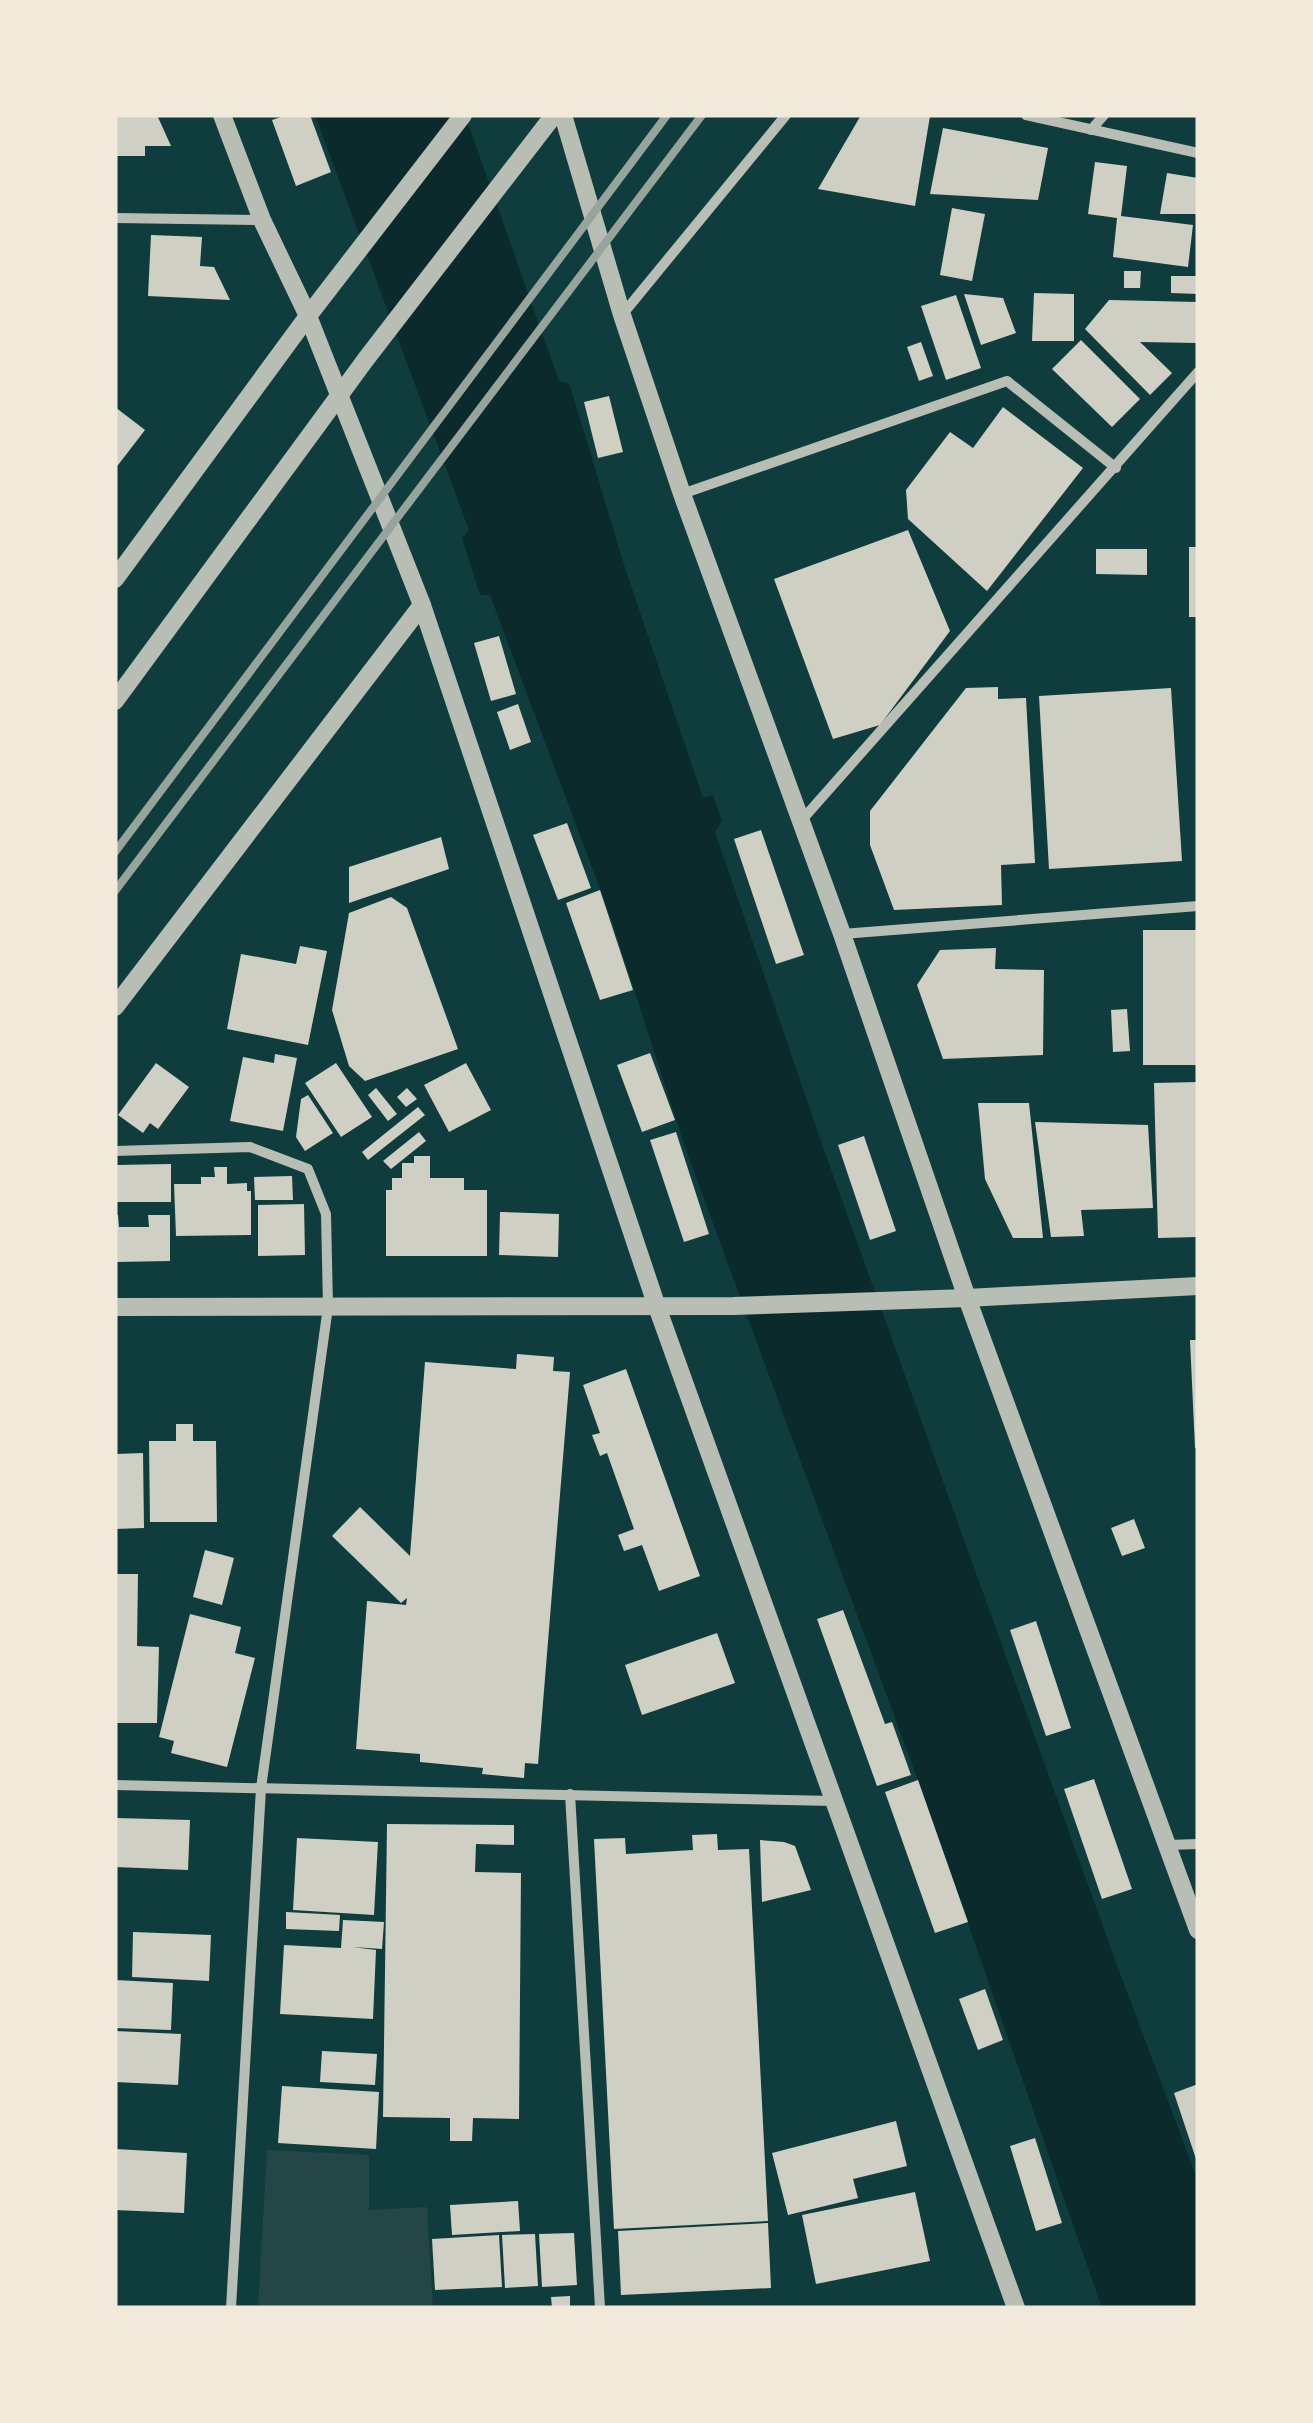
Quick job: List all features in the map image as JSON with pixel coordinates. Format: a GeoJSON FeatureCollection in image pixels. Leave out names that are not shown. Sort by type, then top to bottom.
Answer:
{"type":"FeatureCollection","features":[{"type":"Feature","properties":{"kind":"street"},"geometry":{"type":"LineString","coordinates":[[222,115],[262,220],[308,316],[422,605],[656,1304],[1016,2308]]}},
{"type":"Feature","properties":{"kind":"street"},"geometry":{"type":"LineString","coordinates":[[115,580],[308,316],[463,115]]}},
{"type":"Feature","properties":{"kind":"street"},"geometry":{"type":"LineString","coordinates":[[115,701],[366,359],[554,115]]}},
{"type":"Feature","properties":{"kind":"street"},"geometry":{"type":"LineString","coordinates":[[563,115],[622,316],[682,494],[842,934],[967,1298],[1198,1930]]}},
{"type":"Feature","properties":{"kind":"street"},"geometry":{"type":"LineString","coordinates":[[622,316],[786,115]]}},
{"type":"Feature","properties":{"kind":"street"},"geometry":{"type":"LineString","coordinates":[[1026,115],[1198,153]]}},
{"type":"Feature","properties":{"kind":"street"},"geometry":{"type":"LineString","coordinates":[[1090,130],[1104,115]]}},
{"type":"Feature","properties":{"kind":"street"},"geometry":{"type":"LineString","coordinates":[[115,218],[262,220]]}},
{"type":"Feature","properties":{"kind":"street"},"geometry":{"type":"LineString","coordinates":[[801,821],[1198,372]]}},
{"type":"Feature","properties":{"kind":"street"},"geometry":{"type":"LineString","coordinates":[[682,494],[1007,381],[1116,468]]}},
{"type":"Feature","properties":{"kind":"street"},"geometry":{"type":"LineString","coordinates":[[115,1006],[422,605]]}},
{"type":"Feature","properties":{"kind":"street"},"geometry":{"type":"LineString","coordinates":[[842,934],[1198,906]]}},
{"type":"Feature","properties":{"kind":"street"},"geometry":{"type":"LineString","coordinates":[[115,1151],[250,1147],[308,1169],[326,1214],[328,1307],[261,1788],[231,2308]]}},
{"type":"Feature","properties":{"kind":"street"},"geometry":{"type":"LineString","coordinates":[[115,1307],[733,1306],[1198,1286]]}},
{"type":"Feature","properties":{"kind":"street"},"geometry":{"type":"LineString","coordinates":[[115,1784],[834,1801]]}},
{"type":"Feature","properties":{"kind":"street"},"geometry":{"type":"LineString","coordinates":[[570,1794],[600,2308]]}},
{"type":"Feature","properties":{"kind":"street"},"geometry":{"type":"LineString","coordinates":[[1168,1845],[1198,1844]]}},
{"type":"Feature","properties":{"kind":"shaded area"},"geometry":{"type":"Polygon","coordinates":[[[315,115],[465,115],[559,381],[569,383],[626,571],[703,798],[713,795],[722,821],[715,832],[824,1150],[1198,2181],[1198,2308],[1102,2308],[923,1794],[685,1147],[612,921],[490,595],[480,595],[462,538],[469,530],[315,115]]]}},
{"type":"Feature","properties":{"kind":"shaded area"},"geometry":{"type":"Polygon","coordinates":[[[267,2150],[369,2155],[369,2210],[427,2207],[433,2308],[258,2308],[267,2150]]]}},
{"type":"Feature","properties":{"kind":"building"},"geometry":{"type":"Polygon","coordinates":[[[115,115],[157,115],[171,146],[145,146],[145,156],[115,156],[115,115]]]}},
{"type":"Feature","properties":{"kind":"building"},"geometry":{"type":"Polygon","coordinates":[[[287,115],[310,115],[331,172],[296,186],[272,120],[287,115]]]}},
{"type":"Feature","properties":{"kind":"building"},"geometry":{"type":"Polygon","coordinates":[[[861,115],[930,116],[915,206],[818,189],[861,115]]]}},
{"type":"Feature","properties":{"kind":"building"},"geometry":{"type":"Polygon","coordinates":[[[943,128],[1048,148],[1038,200],[930,194],[943,128]]]}},
{"type":"Feature","properties":{"kind":"building"},"geometry":{"type":"Polygon","coordinates":[[[1095,162],[1127,166],[1121,216],[1193,225],[1188,267],[1113,257],[1117,218],[1088,214],[1095,162]]]}},
{"type":"Feature","properties":{"kind":"building"},"geometry":{"type":"Polygon","coordinates":[[[1167,173],[1198,178],[1198,214],[1160,214],[1167,173]]]}},
{"type":"Feature","properties":{"kind":"building"},"geometry":{"type":"Polygon","coordinates":[[[952,208],[985,214],[972,281],[940,275],[952,208]]]}},
{"type":"Feature","properties":{"kind":"building"},"geometry":{"type":"Polygon","coordinates":[[[151,235],[202,237],[200,266],[214,267],[230,300],[148,296],[151,235]]]}},
{"type":"Feature","properties":{"kind":"building"},"geometry":{"type":"Polygon","coordinates":[[[1124,271],[1141,271],[1140,288],[1124,288],[1124,271]]]}},
{"type":"Feature","properties":{"kind":"building"},"geometry":{"type":"Polygon","coordinates":[[[1171,276],[1198,276],[1198,294],[1171,293],[1171,276]]]}},
{"type":"Feature","properties":{"kind":"building"},"geometry":{"type":"Polygon","coordinates":[[[1034,293],[1074,294],[1074,341],[1032,341],[1034,293]]]}},
{"type":"Feature","properties":{"kind":"building"},"geometry":{"type":"Polygon","coordinates":[[[964,294],[1003,298],[1016,333],[981,345],[964,294]]]}},
{"type":"Feature","properties":{"kind":"building"},"geometry":{"type":"Polygon","coordinates":[[[956,295],[981,368],[946,380],[921,306],[956,295]]]}},
{"type":"Feature","properties":{"kind":"building"},"geometry":{"type":"Polygon","coordinates":[[[1109,300],[1198,302],[1198,343],[1140,342],[1172,373],[1150,395],[1085,329],[1109,300]]]}},
{"type":"Feature","properties":{"kind":"building"},"geometry":{"type":"Polygon","coordinates":[[[1081,340],[1140,399],[1112,427],[1052,369],[1081,340]]]}},
{"type":"Feature","properties":{"kind":"building"},"geometry":{"type":"Polygon","coordinates":[[[921,342],[933,376],[919,381],[907,347],[921,342]]]}},
{"type":"Feature","properties":{"kind":"building"},"geometry":{"type":"Polygon","coordinates":[[[609,396],[623,452],[598,458],[584,402],[609,396]]]}},
{"type":"Feature","properties":{"kind":"building"},"geometry":{"type":"Polygon","coordinates":[[[115,407],[145,430],[115,469],[115,407]]]}},
{"type":"Feature","properties":{"kind":"building"},"geometry":{"type":"Polygon","coordinates":[[[1003,407],[1083,468],[987,591],[908,519],[906,490],[950,432],[973,448],[1003,407]]]}},
{"type":"Feature","properties":{"kind":"building"},"geometry":{"type":"Polygon","coordinates":[[[908,530],[950,631],[880,725],[833,739],[774,579],[908,530]]]}},
{"type":"Feature","properties":{"kind":"building"},"geometry":{"type":"Polygon","coordinates":[[[1189,547],[1198,547],[1198,617],[1189,617],[1189,547]]]}},
{"type":"Feature","properties":{"kind":"building"},"geometry":{"type":"Polygon","coordinates":[[[1096,549],[1147,549],[1147,575],[1096,574],[1096,549]]]}},
{"type":"Feature","properties":{"kind":"building"},"geometry":{"type":"Polygon","coordinates":[[[499,636],[516,694],[491,701],[474,643],[499,636]]]}},
{"type":"Feature","properties":{"kind":"building"},"geometry":{"type":"Polygon","coordinates":[[[998,687],[998,699],[1026,698],[1035,863],[1001,865],[1002,905],[894,910],[870,845],[870,811],[966,688],[998,687]]]}},
{"type":"Feature","properties":{"kind":"building"},"geometry":{"type":"Polygon","coordinates":[[[1171,688],[1182,861],[1049,869],[1039,696],[1171,688]]]}},
{"type":"Feature","properties":{"kind":"building"},"geometry":{"type":"Polygon","coordinates":[[[518,704],[531,742],[510,750],[497,712],[518,704]]]}},
{"type":"Feature","properties":{"kind":"building"},"geometry":{"type":"Polygon","coordinates":[[[567,823],[591,888],[558,900],[533,835],[567,823]]]}},
{"type":"Feature","properties":{"kind":"building"},"geometry":{"type":"Polygon","coordinates":[[[761,830],[804,955],[776,964],[734,839],[761,830]]]}},
{"type":"Feature","properties":{"kind":"building"},"geometry":{"type":"Polygon","coordinates":[[[441,837],[449,869],[349,903],[349,867],[441,837]]]}},
{"type":"Feature","properties":{"kind":"building"},"geometry":{"type":"Polygon","coordinates":[[[600,890],[633,990],[600,1000],[566,903],[600,890]]]}},
{"type":"Feature","properties":{"kind":"building"},"geometry":{"type":"Polygon","coordinates":[[[391,897],[407,908],[458,1049],[365,1081],[349,1066],[332,1010],[349,913],[391,897]]]}},
{"type":"Feature","properties":{"kind":"building"},"geometry":{"type":"Polygon","coordinates":[[[1143,930],[1198,930],[1198,1065],[1143,1065],[1143,930]]]}},
{"type":"Feature","properties":{"kind":"building"},"geometry":{"type":"Polygon","coordinates":[[[300,946],[327,951],[308,1045],[227,1029],[241,954],[296,964],[300,946]]]}},
{"type":"Feature","properties":{"kind":"building"},"geometry":{"type":"Polygon","coordinates":[[[996,948],[995,969],[1044,970],[1043,1055],[943,1059],[917,985],[940,950],[996,948]]]}},
{"type":"Feature","properties":{"kind":"building"},"geometry":{"type":"Polygon","coordinates":[[[1127,1009],[1130,1051],[1113,1052],[1111,1010],[1127,1009]]]}},
{"type":"Feature","properties":{"kind":"building"},"geometry":{"type":"Polygon","coordinates":[[[650,1053],[675,1120],[642,1132],[617,1065],[650,1053]]]}},
{"type":"Feature","properties":{"kind":"building"},"geometry":{"type":"Polygon","coordinates":[[[275,1054],[297,1058],[283,1131],[230,1121],[243,1057],[274,1063],[275,1054]]]}},
{"type":"Feature","properties":{"kind":"building"},"geometry":{"type":"Polygon","coordinates":[[[156,1063],[189,1087],[158,1129],[150,1123],[143,1133],[118,1115],[156,1063]]]}},
{"type":"Feature","properties":{"kind":"building"},"geometry":{"type":"Polygon","coordinates":[[[336,1063],[372,1117],[341,1137],[305,1083],[336,1063]]]}},
{"type":"Feature","properties":{"kind":"building"},"geometry":{"type":"Polygon","coordinates":[[[466,1063],[491,1110],[449,1132],[424,1085],[466,1063]]]}},
{"type":"Feature","properties":{"kind":"building"},"geometry":{"type":"Polygon","coordinates":[[[1198,1082],[1198,1237],[1158,1238],[1154,1083],[1198,1082]]]}},
{"type":"Feature","properties":{"kind":"building"},"geometry":{"type":"Polygon","coordinates":[[[376,1088],[397,1114],[388,1121],[368,1095],[376,1088]]]}},
{"type":"Feature","properties":{"kind":"building"},"geometry":{"type":"Polygon","coordinates":[[[407,1088],[417,1099],[406,1107],[397,1097],[407,1088]]]}},
{"type":"Feature","properties":{"kind":"building"},"geometry":{"type":"Polygon","coordinates":[[[308,1095],[333,1133],[305,1151],[296,1137],[301,1099],[308,1095]]]}},
{"type":"Feature","properties":{"kind":"building"},"geometry":{"type":"Polygon","coordinates":[[[978,1103],[1029,1103],[1043,1238],[1013,1238],[985,1179],[978,1103]]]}},
{"type":"Feature","properties":{"kind":"building"},"geometry":{"type":"Polygon","coordinates":[[[418,1107],[425,1115],[368,1160],[362,1152],[418,1107]]]}},
{"type":"Feature","properties":{"kind":"building"},"geometry":{"type":"Polygon","coordinates":[[[1035,1122],[1148,1125],[1153,1208],[1081,1210],[1084,1236],[1051,1237],[1035,1122]]]}},
{"type":"Feature","properties":{"kind":"building"},"geometry":{"type":"Polygon","coordinates":[[[419,1132],[426,1141],[391,1169],[383,1161],[419,1132]]]}},
{"type":"Feature","properties":{"kind":"building"},"geometry":{"type":"Polygon","coordinates":[[[676,1132],[709,1234],[684,1242],[650,1140],[676,1132]]]}},
{"type":"Feature","properties":{"kind":"building"},"geometry":{"type":"Polygon","coordinates":[[[864,1136],[896,1231],[870,1240],[838,1145],[864,1136]]]}},
{"type":"Feature","properties":{"kind":"building"},"geometry":{"type":"Polygon","coordinates":[[[414,1156],[430,1156],[430,1178],[464,1178],[464,1190],[487,1190],[487,1256],[386,1256],[386,1190],[392,1190],[392,1178],[402,1178],[402,1163],[414,1163],[414,1156]]]}},
{"type":"Feature","properties":{"kind":"building"},"geometry":{"type":"Polygon","coordinates":[[[171,1164],[171,1202],[115,1202],[115,1165],[171,1164]]]}},
{"type":"Feature","properties":{"kind":"building"},"geometry":{"type":"Polygon","coordinates":[[[214,1167],[227,1167],[227,1184],[247,1183],[247,1191],[251,1191],[251,1235],[176,1236],[174,1184],[201,1184],[201,1177],[215,1177],[214,1167]]]}},
{"type":"Feature","properties":{"kind":"building"},"geometry":{"type":"Polygon","coordinates":[[[292,1176],[293,1200],[255,1200],[254,1177],[292,1176]]]}},
{"type":"Feature","properties":{"kind":"building"},"geometry":{"type":"Polygon","coordinates":[[[304,1204],[305,1255],[258,1256],[258,1205],[304,1204]]]}},
{"type":"Feature","properties":{"kind":"building"},"geometry":{"type":"Polygon","coordinates":[[[500,1212],[559,1214],[558,1257],[499,1255],[500,1212]]]}},
{"type":"Feature","properties":{"kind":"building"},"geometry":{"type":"Polygon","coordinates":[[[115,1215],[119,1227],[149,1227],[148,1215],[170,1215],[170,1261],[115,1262],[115,1215]]]}},
{"type":"Feature","properties":{"kind":"building"},"geometry":{"type":"Polygon","coordinates":[[[1190,1340],[1198,1340],[1198,1448],[1195,1448],[1190,1340]]]}},
{"type":"Feature","properties":{"kind":"building"},"geometry":{"type":"Polygon","coordinates":[[[517,1354],[554,1357],[553,1371],[570,1372],[538,1764],[525,1763],[524,1778],[482,1774],[483,1768],[420,1762],[420,1754],[356,1749],[367,1601],[406,1605],[407,1598],[401,1603],[332,1536],[360,1507],[410,1556],[425,1362],[516,1369],[517,1354]]]}},
{"type":"Feature","properties":{"kind":"building"},"geometry":{"type":"Polygon","coordinates":[[[626,1369],[700,1576],[659,1591],[642,1545],[624,1551],[618,1535],[634,1529],[607,1453],[600,1456],[592,1435],[600,1433],[583,1385],[626,1369]]]}},
{"type":"Feature","properties":{"kind":"building"},"geometry":{"type":"Polygon","coordinates":[[[176,1424],[193,1424],[193,1441],[216,1441],[217,1522],[150,1522],[149,1441],[176,1441],[176,1424]]]}},
{"type":"Feature","properties":{"kind":"building"},"geometry":{"type":"Polygon","coordinates":[[[143,1453],[144,1528],[115,1529],[115,1454],[143,1453]]]}},
{"type":"Feature","properties":{"kind":"building"},"geometry":{"type":"Polygon","coordinates":[[[1134,1519],[1145,1548],[1122,1556],[1111,1528],[1134,1519]]]}},
{"type":"Feature","properties":{"kind":"building"},"geometry":{"type":"Polygon","coordinates":[[[205,1550],[234,1558],[222,1605],[193,1597],[205,1550]]]}},
{"type":"Feature","properties":{"kind":"building"},"geometry":{"type":"Polygon","coordinates":[[[115,1574],[138,1574],[137,1646],[159,1647],[157,1723],[115,1723],[115,1574]]]}},
{"type":"Feature","properties":{"kind":"building"},"geometry":{"type":"Polygon","coordinates":[[[843,1610],[885,1724],[892,1722],[911,1775],[877,1786],[817,1619],[843,1610]]]}},
{"type":"Feature","properties":{"kind":"building"},"geometry":{"type":"Polygon","coordinates":[[[190,1614],[241,1627],[235,1653],[255,1658],[227,1767],[171,1753],[174,1741],[159,1737],[190,1614]]]}},
{"type":"Feature","properties":{"kind":"building"},"geometry":{"type":"Polygon","coordinates":[[[1036,1621],[1071,1728],[1046,1736],[1010,1630],[1036,1621]]]}},
{"type":"Feature","properties":{"kind":"building"},"geometry":{"type":"Polygon","coordinates":[[[717,1633],[735,1683],[642,1715],[625,1665],[717,1633]]]}},
{"type":"Feature","properties":{"kind":"building"},"geometry":{"type":"Polygon","coordinates":[[[1094,1779],[1132,1889],[1102,1899],[1064,1789],[1094,1779]]]}},
{"type":"Feature","properties":{"kind":"building"},"geometry":{"type":"Polygon","coordinates":[[[918,1780],[968,1922],[935,1933],[885,1792],[918,1780]]]}},
{"type":"Feature","properties":{"kind":"building"},"geometry":{"type":"Polygon","coordinates":[[[116,1818],[190,1820],[188,1870],[115,1867],[116,1818]]]}},
{"type":"Feature","properties":{"kind":"building"},"geometry":{"type":"Polygon","coordinates":[[[387,1824],[514,1825],[514,1845],[476,1844],[475,1872],[521,1873],[519,2119],[473,2118],[472,2141],[450,2141],[450,2118],[383,2117],[387,1824]]]}},
{"type":"Feature","properties":{"kind":"building"},"geometry":{"type":"Polygon","coordinates":[[[717,1834],[718,1850],[749,1849],[768,2221],[614,2229],[594,1839],[625,1838],[626,1854],[693,1850],[692,1835],[717,1834]]]}},
{"type":"Feature","properties":{"kind":"building"},"geometry":{"type":"Polygon","coordinates":[[[297,1838],[378,1842],[374,1915],[293,1910],[297,1838]]]}},
{"type":"Feature","properties":{"kind":"building"},"geometry":{"type":"Polygon","coordinates":[[[760,1840],[795,1846],[811,1890],[762,1902],[760,1840]]]}},
{"type":"Feature","properties":{"kind":"building"},"geometry":{"type":"Polygon","coordinates":[[[286,1912],[340,1915],[339,1931],[286,1929],[286,1912]]]}},
{"type":"Feature","properties":{"kind":"building"},"geometry":{"type":"Polygon","coordinates":[[[343,1920],[384,1922],[382,1949],[353,1947],[376,1950],[373,2019],[280,2014],[284,1945],[341,1948],[343,1920]]]}},
{"type":"Feature","properties":{"kind":"building"},"geometry":{"type":"Polygon","coordinates":[[[133,1932],[211,1935],[209,1981],[132,1977],[133,1932]]]}},
{"type":"Feature","properties":{"kind":"building"},"geometry":{"type":"Polygon","coordinates":[[[115,1980],[173,1983],[171,2030],[115,2028],[115,1980]]]}},
{"type":"Feature","properties":{"kind":"building"},"geometry":{"type":"Polygon","coordinates":[[[985,1989],[1003,2040],[978,2050],[959,1999],[985,1989]]]}},
{"type":"Feature","properties":{"kind":"building"},"geometry":{"type":"Polygon","coordinates":[[[115,2031],[181,2034],[178,2085],[115,2082],[115,2031]]]}},
{"type":"Feature","properties":{"kind":"building"},"geometry":{"type":"Polygon","coordinates":[[[322,2051],[377,2054],[375,2085],[320,2082],[322,2051]]]}},
{"type":"Feature","properties":{"kind":"building"},"geometry":{"type":"Polygon","coordinates":[[[1198,2084],[1198,2162],[1197,2162],[1174,2093],[1198,2084]]]}},
{"type":"Feature","properties":{"kind":"building"},"geometry":{"type":"Polygon","coordinates":[[[282,2086],[379,2092],[376,2149],[278,2143],[282,2086]]]}},
{"type":"Feature","properties":{"kind":"building"},"geometry":{"type":"Polygon","coordinates":[[[896,2121],[907,2166],[853,2179],[858,2198],[788,2215],[772,2153],[896,2121]]]}},
{"type":"Feature","properties":{"kind":"building"},"geometry":{"type":"Polygon","coordinates":[[[1035,2138],[1062,2223],[1036,2231],[1010,2146],[1035,2138]]]}},
{"type":"Feature","properties":{"kind":"building"},"geometry":{"type":"Polygon","coordinates":[[[115,2149],[187,2153],[184,2213],[115,2210],[115,2149]]]}},
{"type":"Feature","properties":{"kind":"building"},"geometry":{"type":"Polygon","coordinates":[[[915,2192],[930,2261],[816,2284],[802,2215],[915,2192]]]}},
{"type":"Feature","properties":{"kind":"building"},"geometry":{"type":"Polygon","coordinates":[[[518,2201],[520,2231],[452,2235],[450,2205],[518,2201]]]}},
{"type":"Feature","properties":{"kind":"building"},"geometry":{"type":"Polygon","coordinates":[[[768,2223],[771,2288],[621,2295],[618,2231],[768,2223]]]}},
{"type":"Feature","properties":{"kind":"building"},"geometry":{"type":"Polygon","coordinates":[[[574,2233],[577,2285],[542,2287],[539,2234],[574,2233]]]}},
{"type":"Feature","properties":{"kind":"building"},"geometry":{"type":"Polygon","coordinates":[[[535,2234],[538,2286],[505,2288],[502,2235],[535,2234]]]}},
{"type":"Feature","properties":{"kind":"building"},"geometry":{"type":"Polygon","coordinates":[[[499,2235],[502,2287],[435,2290],[432,2239],[499,2235]]]}},
{"type":"Feature","properties":{"kind":"building"},"geometry":{"type":"Polygon","coordinates":[[[570,2296],[570,2308],[552,2308],[551,2297],[570,2296]]]}},
{"type":"Feature","properties":{"kind":"railway"},"geometry":{"type":"LineString","coordinates":[[115,852],[667,115]]}},
{"type":"Feature","properties":{"kind":"railway"},"geometry":{"type":"LineString","coordinates":[[115,891],[702,115]]}}]}
